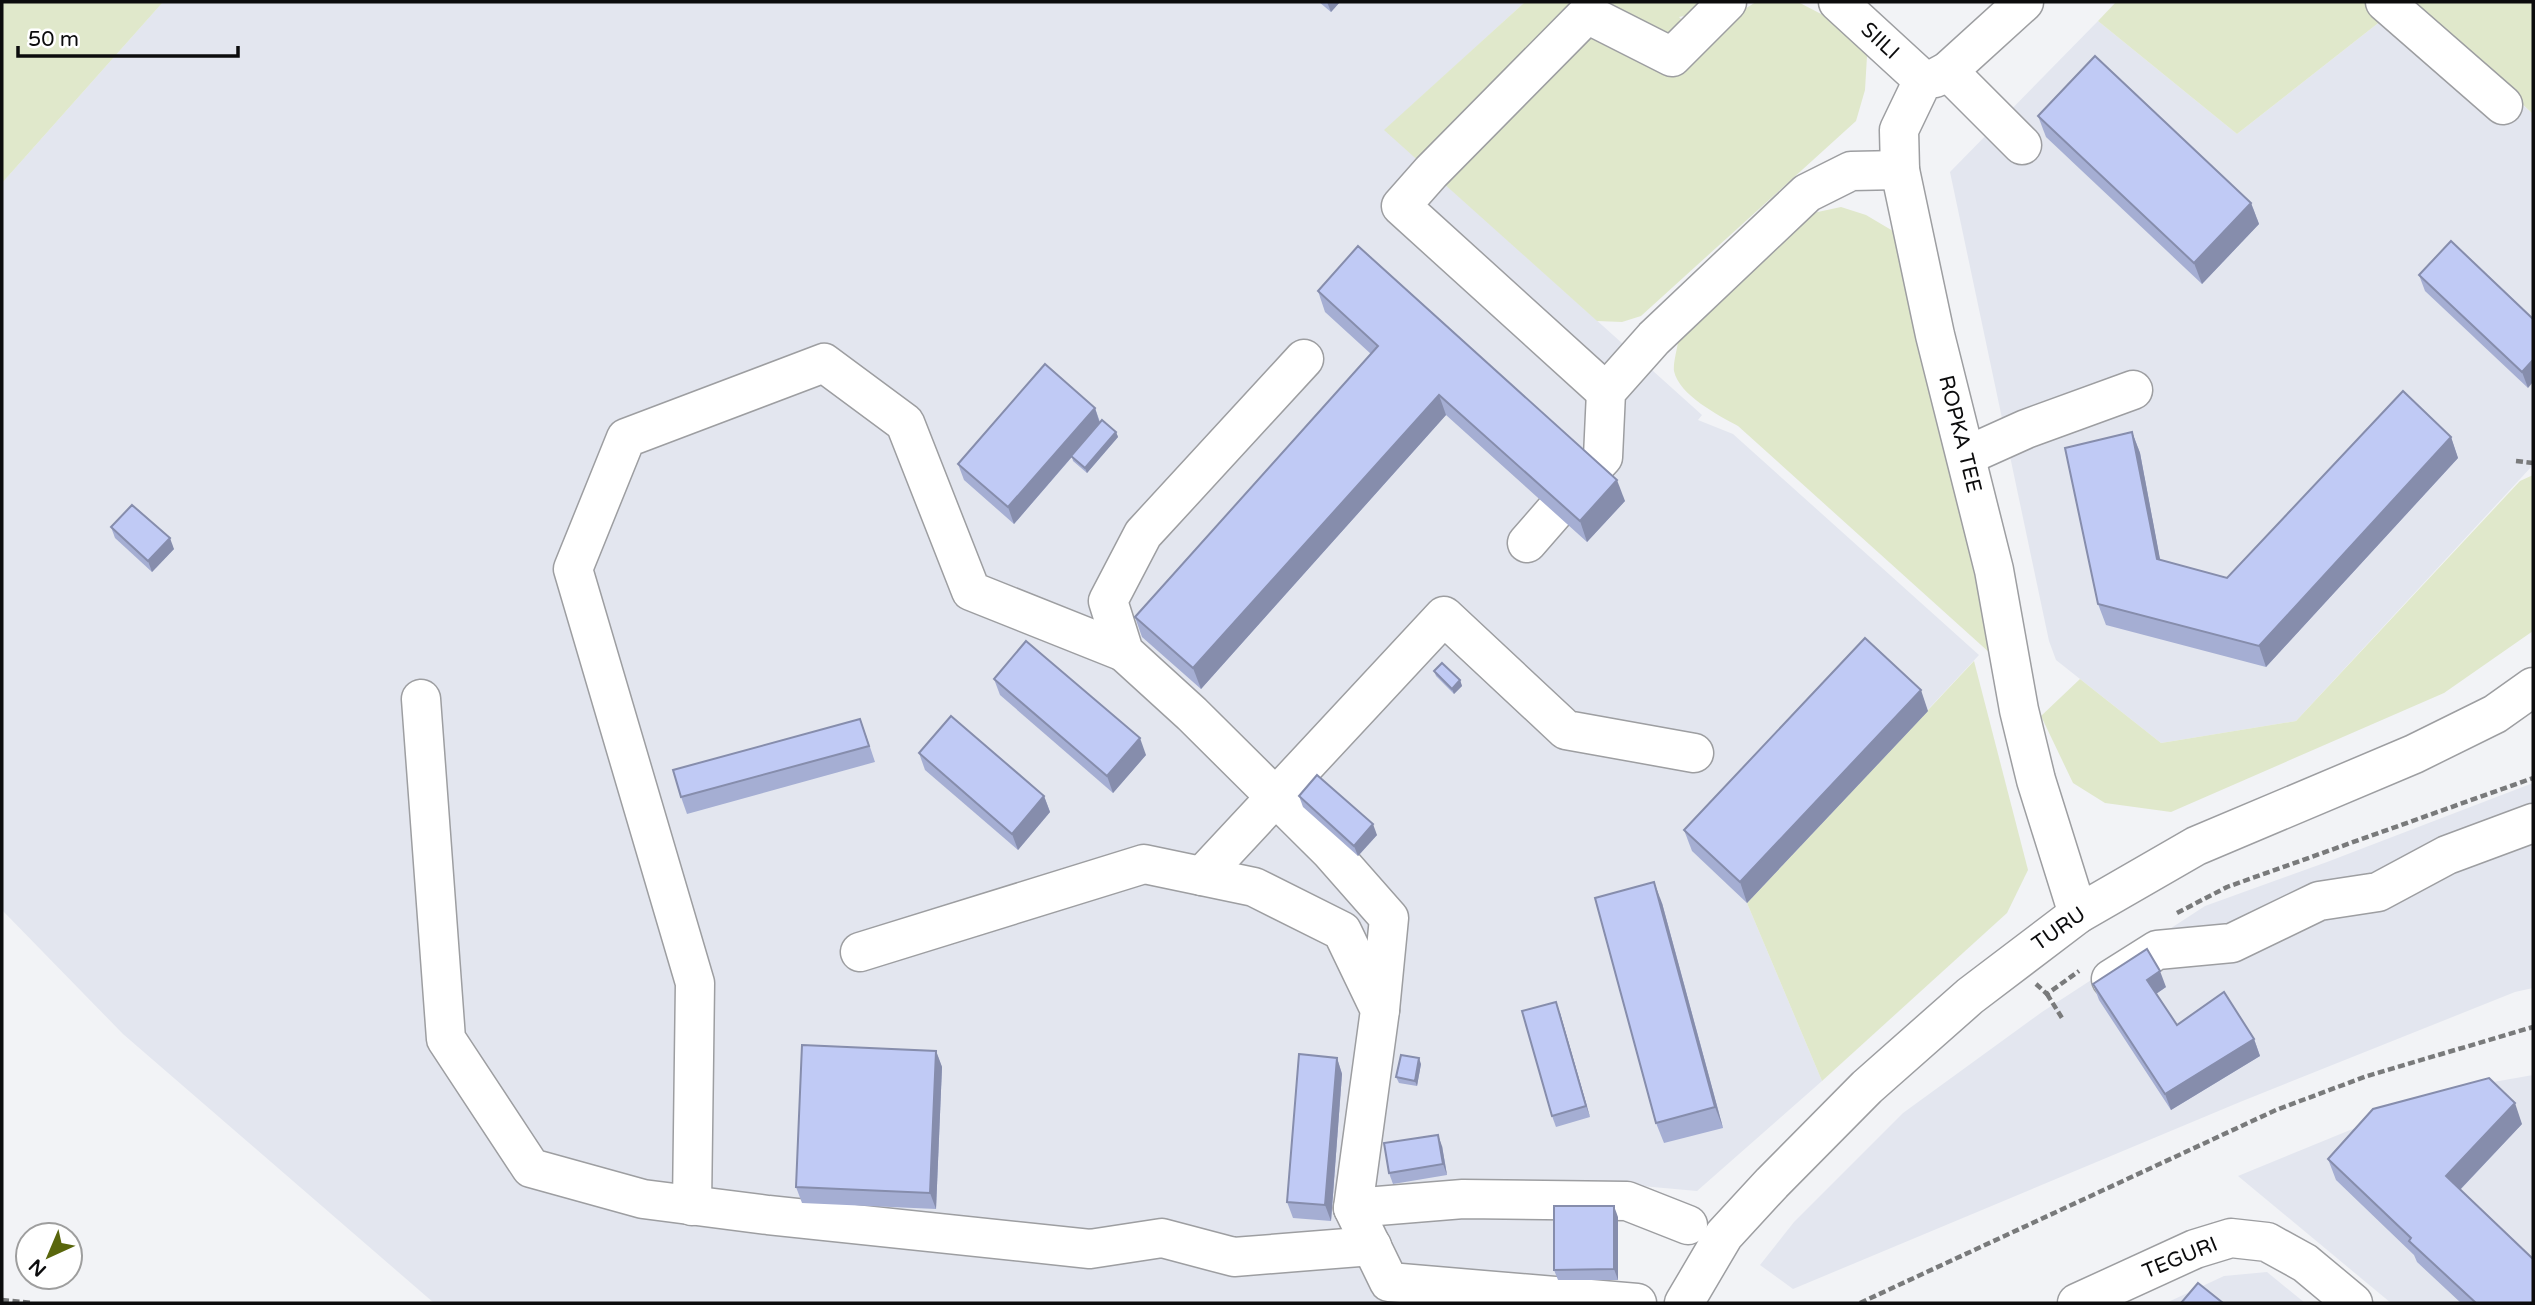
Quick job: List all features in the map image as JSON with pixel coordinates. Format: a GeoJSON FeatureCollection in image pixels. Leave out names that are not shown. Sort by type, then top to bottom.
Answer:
{"type":"FeatureCollection","features":[{"type":"Feature","properties":{"kind":"street"},"geometry":{"type":"LineString","coordinates":[[1606,392],[1401,206],[1431,172],[1587,14],[1672,57],[1727,2]]}},
{"type":"Feature","properties":{"kind":"street","name":"SIILI"},"geometry":{"type":"LineString","coordinates":[[1838,2],[2022,145]]}},
{"type":"Feature","properties":{"kind":"street","name":"ROPKA TEE"},"geometry":{"type":"LineString","coordinates":[[2024,2],[1935,75],[1899,130],[1900,170],[1935,335],[1994,570],[2019,710],[2036,780],[2078,915]]}},
{"type":"Feature","properties":{"kind":"street"},"geometry":{"type":"LineString","coordinates":[[2385,2],[2503,106]]}},
{"type":"Feature","properties":{"kind":"street"},"geometry":{"type":"LineString","coordinates":[[1591,470],[1602,457],[1606,392],[1654,338],[1807,193],[1851,171],[1900,170]]}},
{"type":"Feature","properties":{"kind":"street"},"geometry":{"type":"LineString","coordinates":[[1124,652],[1108,601],[1143,534],[1304,359]]}},
{"type":"Feature","properties":{"kind":"street"},"geometry":{"type":"LineString","coordinates":[[692,1206],[695,983],[573,569],[626,438],[824,363],[905,423],[971,591],[1124,652],[1192,714],[1330,850],[1389,918],[1380,1010],[1353,1208],[1389,1282],[1637,1303]]}},
{"type":"Feature","properties":{"kind":"street"},"geometry":{"type":"LineString","coordinates":[[1966,456],[2026,429],[2133,390]]}},
{"type":"Feature","properties":{"kind":"street"},"geometry":{"type":"LineString","coordinates":[[1527,543],[1554,512]]}},
{"type":"Feature","properties":{"kind":"street"},"geometry":{"type":"LineString","coordinates":[[1202,876],[1444,616],[1566,730],[1694,753]]}},
{"type":"Feature","properties":{"kind":"street","name":"TURU"},"geometry":{"type":"LineString","coordinates":[[1684,1303],[1724,1236],[1772,1183],[1858,1097],[1970,996],[2078,915],[2196,846],[2414,754],[2496,713],[2533,687]]}},
{"type":"Feature","properties":{"kind":"street"},"geometry":{"type":"LineString","coordinates":[[421,699],[446,1039],[531,1168],[643,1199],[1090,1249],[1162,1238],[1234,1257],[1372,1246]]}},
{"type":"Feature","properties":{"kind":"street"},"geometry":{"type":"LineString","coordinates":[[2096,975],[2157,950],[2232,943],[2319,901],[2378,892],[2447,855],[2533,824]]}},
{"type":"Feature","properties":{"kind":"street"},"geometry":{"type":"LineString","coordinates":[[860,952],[1144,864],[1254,887],[1342,931],[1380,1010]]}},
{"type":"Feature","properties":{"kind":"street"},"geometry":{"type":"LineString","coordinates":[[1353,1208],[1462,1199],[1627,1201],[1688,1224]]}},
{"type":"Feature","properties":{"kind":"street","name":"TEGURI"},"geometry":{"type":"LineString","coordinates":[[2077,1303],[2195,1249],[2231,1238],[2267,1242],[2305,1263],[2353,1303]]}},
{"type":"Feature","properties":{"kind":"path"},"geometry":{"type":"LineString","coordinates":[[2516,461],[2533,463]]}},
{"type":"Feature","properties":{"kind":"path"},"geometry":{"type":"LineString","coordinates":[[2169,917],[2227,887],[2533,778]]}},
{"type":"Feature","properties":{"kind":"path"},"geometry":{"type":"LineString","coordinates":[[2047,994],[2096,975]]}},
{"type":"Feature","properties":{"kind":"path"},"geometry":{"type":"LineString","coordinates":[[2036,984],[2047,994],[2062,1018]]}},
{"type":"Feature","properties":{"kind":"path"},"geometry":{"type":"LineString","coordinates":[[1860,1303],[2276,1110],[2367,1076],[2533,1027]]}},
{"type":"Feature","properties":{"kind":"path"},"geometry":{"type":"LineString","coordinates":[[2,1300],[32,1303]]}},
{"type":"Feature","properties":{"kind":"shaded area"},"geometry":{"type":"Polygon","coordinates":[[[163,2],[1525,2],[1385,130],[1702,415],[1698,420],[1733,434],[1979,655],[1747,903],[1822,1081],[1697,1191],[1586,1181],[1586,1303],[434,1303],[123,1034],[2,910],[2,183],[163,2]]]}},
{"type":"Feature","properties":{"kind":"shaded area"},"geometry":{"type":"Polygon","coordinates":[[[2405,2],[2533,114],[2533,465],[2296,721],[2161,743],[2056,660],[2049,641],[1950,172],[2098,21],[2237,134],[2405,2]]]}},
{"type":"Feature","properties":{"kind":"shaded area"},"geometry":{"type":"Polygon","coordinates":[[[2533,783],[2533,988],[2515,992],[2240,1102],[1793,1289],[1760,1265],[1794,1222],[1903,1113],[2042,1012],[2205,906],[2533,783]]]}},
{"type":"Feature","properties":{"kind":"shaded area"},"geometry":{"type":"Polygon","coordinates":[[[2533,1075],[2533,1303],[2391,1303],[2238,1176],[2448,1090],[2533,1075]]]}},
{"type":"Feature","properties":{"kind":"shaded area"},"geometry":{"type":"Polygon","coordinates":[[[2267,1272],[2305,1303],[2166,1303],[2224,1276],[2267,1272]]]}},
{"type":"Feature","properties":{"kind":"green space"},"geometry":{"type":"Polygon","coordinates":[[[2,2],[163,2],[2,183],[2,2]]]}},
{"type":"Feature","properties":{"kind":"green space"},"geometry":{"type":"Polygon","coordinates":[[[1525,2],[1709,2],[1689,15],[1679,17],[1708,45],[1738,13],[1756,2],[1798,2],[1825,16],[1867,56],[1865,90],[1856,121],[1641,316],[1622,322],[1597,321],[1384,130],[1525,2]]]}},
{"type":"Feature","properties":{"kind":"green space"},"geometry":{"type":"Polygon","coordinates":[[[2116,2],[2405,2],[2237,134],[2098,21],[2116,2]]]}},
{"type":"Feature","properties":{"kind":"green space"},"geometry":{"type":"Polygon","coordinates":[[[2412,2],[2533,2],[2533,114],[2412,2]]]}},
{"type":"Feature","properties":{"kind":"green space"},"geometry":{"type":"Polygon","coordinates":[[[1841,207],[1866,215],[1893,231],[1920,314],[1991,654],[1738,426],[1691,396],[1677,380],[1674,371],[1678,342],[1813,213],[1841,207]]]}},
{"type":"Feature","properties":{"kind":"green space"},"geometry":{"type":"Polygon","coordinates":[[[2533,475],[2533,631],[2444,693],[2171,812],[2105,803],[2073,783],[2041,716],[2080,679],[2161,743],[2296,721],[2520,481],[2533,475]]]}},
{"type":"Feature","properties":{"kind":"green space"},"geometry":{"type":"Polygon","coordinates":[[[1974,661],[2028,870],[2007,913],[1822,1081],[1747,903],[1974,661]]]}},
{"type":"Feature","properties":{"kind":"building"},"geometry":{"type":"Polygon","coordinates":[[[2095,56],[2251,203],[2194,263],[2038,116],[2095,56]]]}},
{"type":"Feature","properties":{"kind":"building"},"geometry":{"type":"Polygon","coordinates":[[[2451,241],[2533,319],[2533,360],[2522,372],[2419,275],[2451,241]]]}},
{"type":"Feature","properties":{"kind":"building"},"geometry":{"type":"Polygon","coordinates":[[[1358,246],[1617,480],[1580,521],[1439,395],[1193,668],[1135,617],[1378,346],[1318,291],[1358,246]]]}},
{"type":"Feature","properties":{"kind":"building"},"geometry":{"type":"Polygon","coordinates":[[[1045,364],[1095,408],[1008,507],[958,464],[1045,364]]]}},
{"type":"Feature","properties":{"kind":"building"},"geometry":{"type":"Polygon","coordinates":[[[2403,391],[2451,437],[2259,646],[2098,604],[2065,448],[2132,432],[2157,559],[2227,578],[2403,391]]]}},
{"type":"Feature","properties":{"kind":"building"},"geometry":{"type":"Polygon","coordinates":[[[1102,420],[1116,432],[1085,468],[1071,456],[1102,420]]]}},
{"type":"Feature","properties":{"kind":"building"},"geometry":{"type":"Polygon","coordinates":[[[132,505],[170,538],[148,561],[111,527],[132,505]]]}},
{"type":"Feature","properties":{"kind":"building"},"geometry":{"type":"Polygon","coordinates":[[[1865,638],[1921,690],[1740,882],[1684,830],[1865,638]]]}},
{"type":"Feature","properties":{"kind":"building"},"geometry":{"type":"Polygon","coordinates":[[[1026,641],[1140,738],[1107,776],[994,679],[1026,641]]]}},
{"type":"Feature","properties":{"kind":"building"},"geometry":{"type":"Polygon","coordinates":[[[1442,663],[1460,680],[1452,689],[1434,671],[1442,663]]]}},
{"type":"Feature","properties":{"kind":"building"},"geometry":{"type":"Polygon","coordinates":[[[951,716],[1044,796],[1012,834],[919,753],[951,716]]]}},
{"type":"Feature","properties":{"kind":"building"},"geometry":{"type":"Polygon","coordinates":[[[860,719],[869,746],[681,797],[673,770],[860,719]]]}},
{"type":"Feature","properties":{"kind":"building"},"geometry":{"type":"Polygon","coordinates":[[[1317,775],[1373,824],[1354,846],[1299,796],[1317,775]]]}},
{"type":"Feature","properties":{"kind":"building"},"geometry":{"type":"Polygon","coordinates":[[[1654,882],[1715,1107],[1656,1123],[1595,898],[1654,882]]]}},
{"type":"Feature","properties":{"kind":"building"},"geometry":{"type":"Polygon","coordinates":[[[2147,949],[2160,971],[2147,980],[2177,1025],[2224,992],[2254,1039],[2165,1094],[2093,984],[2147,949]]]}},
{"type":"Feature","properties":{"kind":"building"},"geometry":{"type":"Polygon","coordinates":[[[1556,1002],[1586,1106],[1552,1116],[1522,1011],[1556,1002]]]}},
{"type":"Feature","properties":{"kind":"building"},"geometry":{"type":"Polygon","coordinates":[[[802,1045],[936,1051],[930,1193],[796,1187],[802,1045]]]}},
{"type":"Feature","properties":{"kind":"building"},"geometry":{"type":"Polygon","coordinates":[[[1299,1054],[1337,1058],[1325,1205],[1287,1202],[1299,1054]]]}},
{"type":"Feature","properties":{"kind":"building"},"geometry":{"type":"Polygon","coordinates":[[[1401,1055],[1419,1058],[1415,1081],[1396,1077],[1401,1055]]]}},
{"type":"Feature","properties":{"kind":"building"},"geometry":{"type":"Polygon","coordinates":[[[2489,1078],[2515,1103],[2446,1176],[2533,1259],[2533,1303],[2476,1303],[2409,1241],[2411,1238],[2328,1159],[2373,1109],[2489,1078]]]}},
{"type":"Feature","properties":{"kind":"building"},"geometry":{"type":"Polygon","coordinates":[[[1438,1135],[1443,1164],[1389,1173],[1384,1143],[1438,1135]]]}},
{"type":"Feature","properties":{"kind":"building"},"geometry":{"type":"Polygon","coordinates":[[[1554,1206],[1614,1206],[1614,1269],[1554,1270],[1554,1206]]]}},
{"type":"Feature","properties":{"kind":"building"},"geometry":{"type":"Polygon","coordinates":[[[2198,1283],[2223,1303],[2181,1303],[2198,1283]]]}}]}
